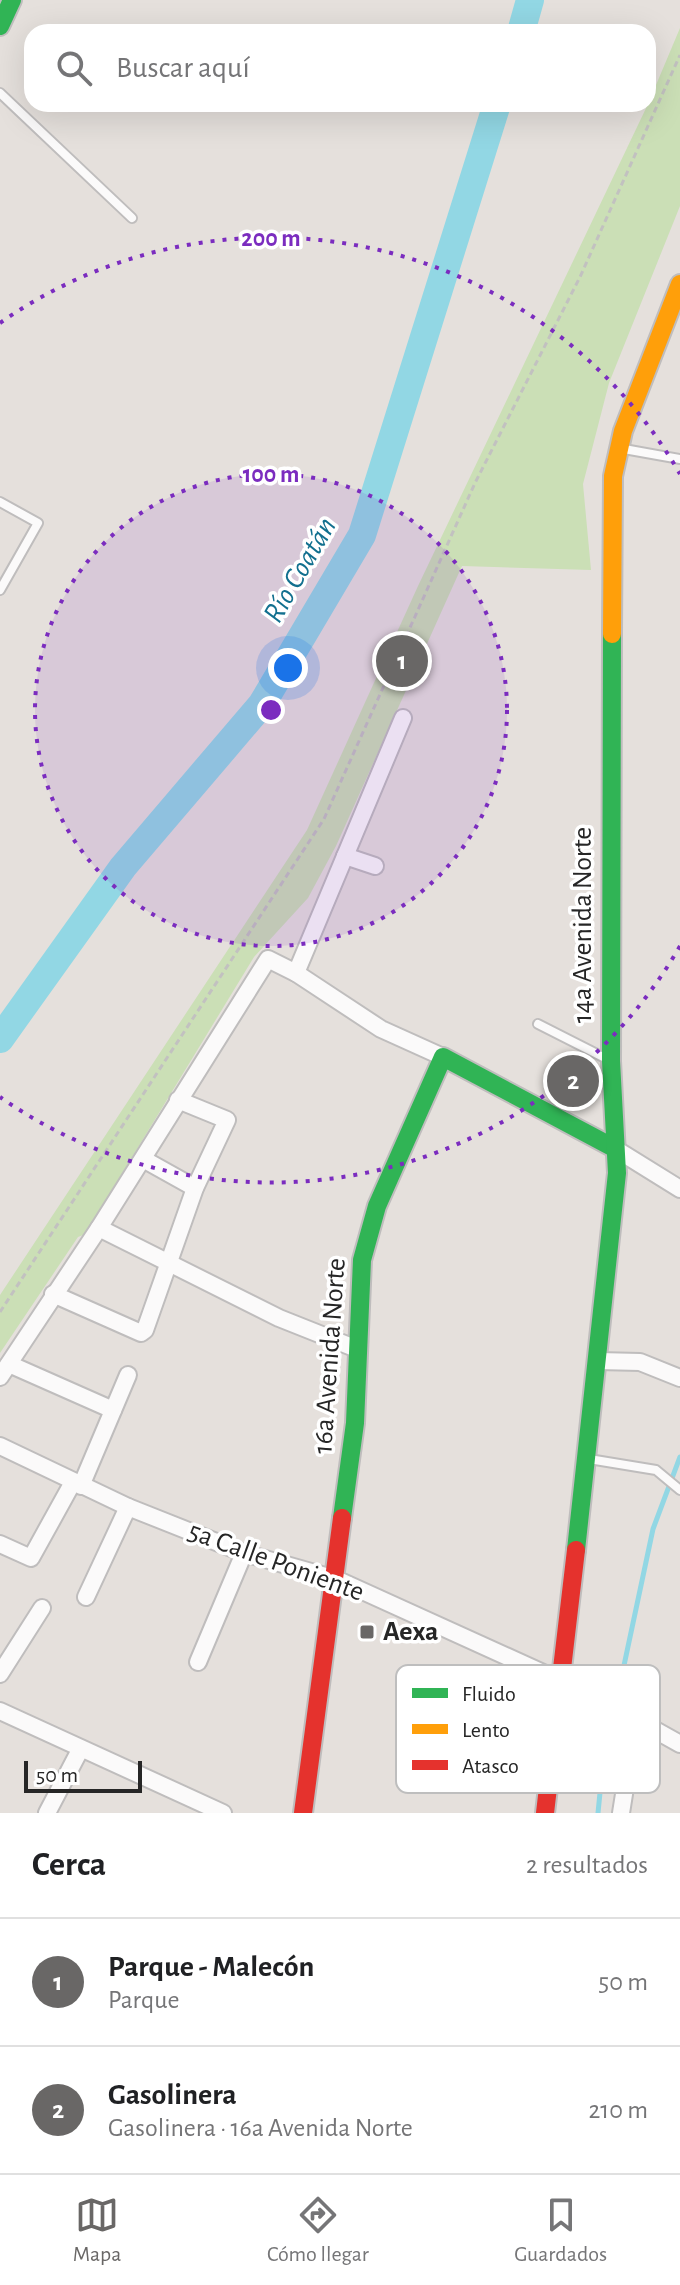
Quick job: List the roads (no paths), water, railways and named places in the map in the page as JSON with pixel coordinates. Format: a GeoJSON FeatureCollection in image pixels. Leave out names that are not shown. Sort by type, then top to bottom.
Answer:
{"type":"FeatureCollection","features":[{"type":"Feature","properties":{"kind":"main road"},"geometry":{"type":"LineString","coordinates":[[0,26],[12,0]]}},
{"type":"Feature","properties":{"kind":"main road","name":"14a Avenida Norte"},"geometry":{"type":"LineString","coordinates":[[563,1665],[617,1173],[611,1061],[613,476],[619,448],[666,333],[680,284]]}},
{"type":"Feature","properties":{"kind":"main road"},"geometry":{"type":"LineString","coordinates":[[443,1057],[614,1148]]}},
{"type":"Feature","properties":{"kind":"main road","name":"16a Avenida Norte"},"geometry":{"type":"LineString","coordinates":[[303,1813],[355,1423],[362,1260],[373,1219],[443,1057]]}},
{"type":"Feature","properties":{"kind":"main road"},"geometry":{"type":"LineString","coordinates":[[572,1124],[612,1106]]}},
{"type":"Feature","properties":{"kind":"main road","name":"14a Avenida Norte"},"geometry":{"type":"LineString","coordinates":[[545,1813],[547,1793]]}},
{"type":"Feature","properties":{"kind":"street"},"geometry":{"type":"LineString","coordinates":[[296,973],[403,718]]}},
{"type":"Feature","properties":{"kind":"street"},"geometry":{"type":"LineString","coordinates":[[345,856],[375,866]]}},
{"type":"Feature","properties":{"kind":"street"},"geometry":{"type":"LineString","coordinates":[[113,1410],[4,1370],[99,1228],[268,959],[296,973],[381,1029],[443,1057]]}},
{"type":"Feature","properties":{"kind":"street"},"geometry":{"type":"LineString","coordinates":[[53,1294],[141,1333],[145,1330],[195,1188],[227,1120],[178,1100]]}},
{"type":"Feature","properties":{"kind":"street"},"geometry":{"type":"LineString","coordinates":[[614,1148],[680,1189]]}},
{"type":"Feature","properties":{"kind":"street"},"geometry":{"type":"LineString","coordinates":[[143,1159],[195,1188]]}},
{"type":"Feature","properties":{"kind":"street"},"geometry":{"type":"LineString","coordinates":[[99,1228],[279,1318],[357,1349]]}},
{"type":"Feature","properties":{"kind":"street"},"geometry":{"type":"LineString","coordinates":[[598,1361],[640,1362],[680,1378]]}},
{"type":"Feature","properties":{"kind":"street"},"geometry":{"type":"LineString","coordinates":[[0,1544],[31,1558],[77,1484],[128,1375]]}},
{"type":"Feature","properties":{"kind":"street","name":"5a Calle Poniente"},"geometry":{"type":"LineString","coordinates":[[0,1446],[128,1507],[244,1553],[336,1579],[524,1665]]}},
{"type":"Feature","properties":{"kind":"street"},"geometry":{"type":"LineString","coordinates":[[86,1597],[128,1507]]}},
{"type":"Feature","properties":{"kind":"street"},"geometry":{"type":"LineString","coordinates":[[198,1662],[244,1553]]}},
{"type":"Feature","properties":{"kind":"street"},"geometry":{"type":"LineString","coordinates":[[0,1674],[42,1608]]}},
{"type":"Feature","properties":{"kind":"street"},"geometry":{"type":"LineString","coordinates":[[0,1711],[223,1813]]}},
{"type":"Feature","properties":{"kind":"street","name":"5a Calle Poniente"},"geometry":{"type":"LineString","coordinates":[[660,1732],[680,1744]]}},
{"type":"Feature","properties":{"kind":"street"},"geometry":{"type":"LineString","coordinates":[[47,1813],[80,1750]]}},
{"type":"Feature","properties":{"kind":"street"},"geometry":{"type":"LineString","coordinates":[[621,1813],[623,1793]]}},
{"type":"Feature","properties":{"kind":"lane"},"geometry":{"type":"LineString","coordinates":[[0,93],[132,218]]}},
{"type":"Feature","properties":{"kind":"lane"},"geometry":{"type":"LineString","coordinates":[[619,448],[680,459]]}},
{"type":"Feature","properties":{"kind":"lane"},"geometry":{"type":"LineString","coordinates":[[0,502],[38,523],[0,590]]}},
{"type":"Feature","properties":{"kind":"lane"},"geometry":{"type":"LineString","coordinates":[[538,1024],[611,1061]]}},
{"type":"Feature","properties":{"kind":"lane"},"geometry":{"type":"LineString","coordinates":[[586,1458],[656,1470],[680,1490]]}},
{"type":"Feature","properties":{"kind":"waterway","name":"Río Coatán"},"geometry":{"type":"LineString","coordinates":[[523,24],[530,0]]}},
{"type":"Feature","properties":{"kind":"waterway","name":"Río Coatán"},"geometry":{"type":"LineString","coordinates":[[0,1039],[123,867],[262,704],[362,535],[494,112]]}},
{"type":"Feature","properties":{"kind":"waterway"},"geometry":{"type":"LineString","coordinates":[[624,1665],[653,1529],[680,1457]]}},
{"type":"Feature","properties":{"kind":"waterway"},"geometry":{"type":"LineString","coordinates":[[598,1813],[600,1793]]}},
{"type":"Feature","properties":{"kind":"place","name":"Parque - Malecón"},"geometry":{"type":"Point","coordinates":[402,661]}},
{"type":"Feature","properties":{"kind":"place","name":"Gasolinera"},"geometry":{"type":"Point","coordinates":[573,1081]}},
{"type":"Feature","properties":{"kind":"place","name":"Aexa"},"geometry":{"type":"Point","coordinates":[367,1632]}}]}
